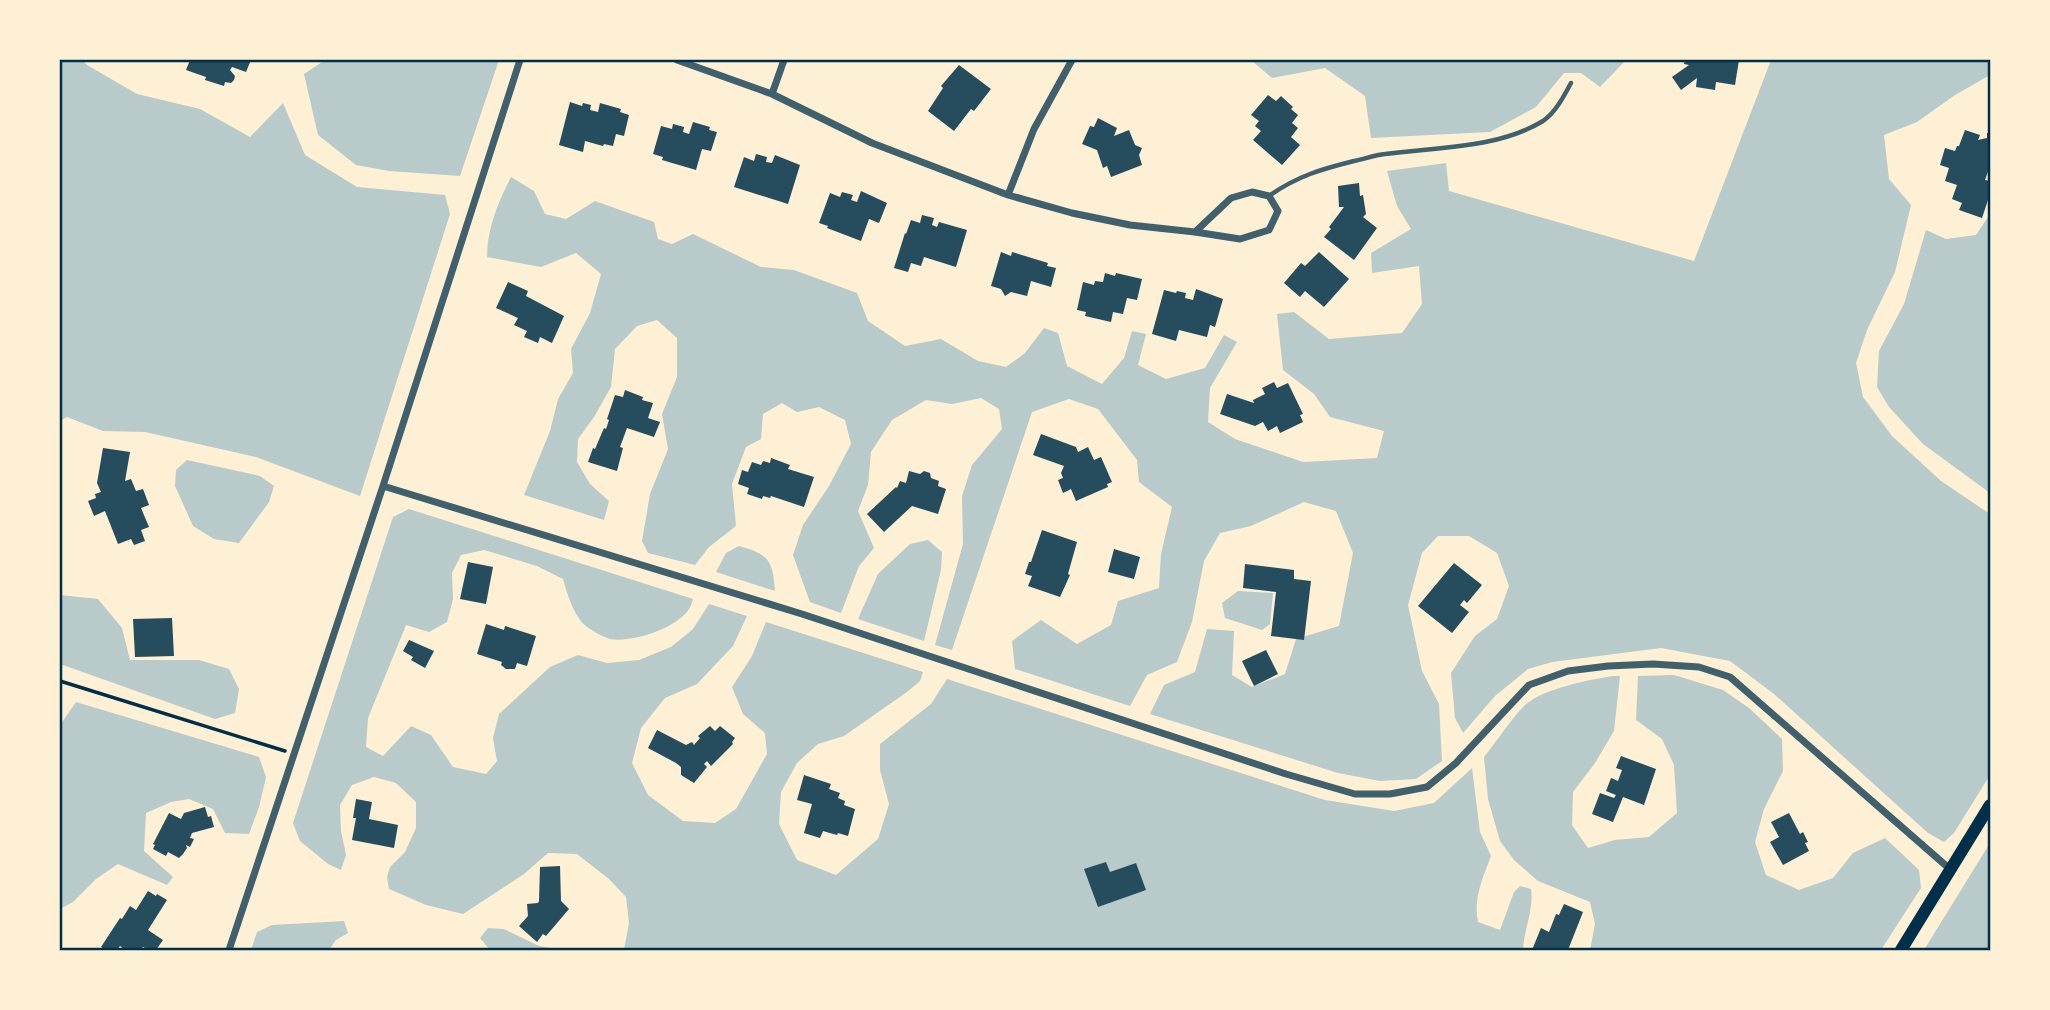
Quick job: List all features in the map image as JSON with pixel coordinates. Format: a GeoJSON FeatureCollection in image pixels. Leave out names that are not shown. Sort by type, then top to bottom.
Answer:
{"type":"FeatureCollection","features":[{"type":"Feature","properties":{"kind":"main road"},"geometry":{"type":"LineString","coordinates":[[1900,950],[1990,805]]}},
{"type":"Feature","properties":{"kind":"street"},"geometry":{"type":"LineString","coordinates":[[229,950],[383,486],[520,60]]}},
{"type":"Feature","properties":{"kind":"street"},"geometry":{"type":"LineString","coordinates":[[677,60],[772,94],[872,143],[1009,195],[1072,213],[1130,225],[1240,239],[1269,230],[1278,211],[1269,196],[1252,192],[1231,198],[1195,232]]}},
{"type":"Feature","properties":{"kind":"street"},"geometry":{"type":"LineString","coordinates":[[772,94],[784,60]]}},
{"type":"Feature","properties":{"kind":"street"},"geometry":{"type":"LineString","coordinates":[[1009,195],[1034,129],[1072,60]]}},
{"type":"Feature","properties":{"kind":"street"},"geometry":{"type":"LineString","coordinates":[[383,486],[802,614],[1286,774],[1355,794],[1390,794],[1426,787],[1456,762],[1529,685],[1568,671],[1608,666],[1653,664],[1699,667],[1730,677],[1951,870]]}},
{"type":"Feature","properties":{"kind":"lane"},"geometry":{"type":"LineString","coordinates":[[1269,196],[1287,183],[1314,172],[1381,154],[1477,145],[1511,135],[1543,121],[1558,107],[1572,83]]}},
{"type":"Feature","properties":{"kind":"path"},"geometry":{"type":"LineString","coordinates":[[60,681],[293,754]]}},
{"type":"Feature","properties":{"kind":"shaded area"},"geometry":{"type":"Polygon","coordinates":[[[60,60],[82,60],[137,94],[200,109],[250,137],[283,103],[305,155],[357,187],[445,195],[450,214],[360,496],[256,457],[145,432],[103,431],[67,417],[60,421],[60,60]]]}},
{"type":"Feature","properties":{"kind":"shaded area"},"geometry":{"type":"Polygon","coordinates":[[[325,60],[499,60],[460,176],[389,171],[356,165],[318,135],[304,74],[325,60]]]}},
{"type":"Feature","properties":{"kind":"shaded area"},"geometry":{"type":"Polygon","coordinates":[[[1253,60],[1626,60],[1600,87],[1581,73],[1564,73],[1536,107],[1490,132],[1371,138],[1365,96],[1325,68],[1272,78],[1253,60]]]}},
{"type":"Feature","properties":{"kind":"shaded area"},"geometry":{"type":"Polygon","coordinates":[[[1771,60],[1990,60],[1990,75],[1955,95],[1917,122],[1884,135],[1889,179],[1911,205],[1895,272],[1867,330],[1856,363],[1863,397],[1892,436],[1941,481],[1990,514],[1990,775],[1954,833],[1944,842],[1928,833],[1774,694],[1730,661],[1661,648],[1552,662],[1528,669],[1495,696],[1463,733],[1455,718],[1451,673],[1475,636],[1497,619],[1509,586],[1497,553],[1469,536],[1438,536],[1422,553],[1408,605],[1422,671],[1439,704],[1442,761],[1416,779],[1380,781],[1338,773],[1150,714],[1164,685],[1195,672],[1207,629],[1234,631],[1232,675],[1252,687],[1285,674],[1296,639],[1339,626],[1353,553],[1336,511],[1304,502],[1251,526],[1220,533],[1204,561],[1192,622],[1177,662],[1147,675],[1130,706],[1015,669],[1012,641],[1041,620],[1077,644],[1111,625],[1118,601],[1159,588],[1161,554],[1172,507],[1139,482],[1137,460],[1098,409],[1069,399],[1032,412],[952,650],[935,645],[963,544],[962,496],[972,465],[1002,429],[999,409],[981,398],[952,404],[926,400],[892,420],[871,452],[868,485],[858,511],[874,548],[859,566],[841,613],[810,602],[793,555],[803,525],[829,486],[851,444],[845,420],[819,407],[797,412],[782,403],[763,414],[761,439],[746,447],[732,484],[736,526],[709,547],[695,565],[648,553],[642,541],[650,494],[668,449],[662,414],[677,377],[677,338],[657,320],[637,326],[615,349],[611,387],[578,439],[577,462],[590,484],[609,501],[604,520],[524,495],[550,431],[558,399],[573,373],[571,349],[590,313],[601,274],[576,253],[541,267],[487,257],[494,216],[511,177],[534,191],[545,214],[566,219],[595,201],[654,222],[658,239],[672,244],[693,234],[761,267],[794,270],[857,293],[868,321],[905,346],[941,339],[978,361],[1006,367],[1025,353],[1044,328],[1058,333],[1067,366],[1102,384],[1124,358],[1132,331],[1146,334],[1138,365],[1166,379],[1205,368],[1224,335],[1237,342],[1210,388],[1208,422],[1235,439],[1303,462],[1377,458],[1384,431],[1330,417],[1314,394],[1283,370],[1277,314],[1294,312],[1329,339],[1402,333],[1422,304],[1419,266],[1372,273],[1371,253],[1411,229],[1397,206],[1387,171],[1446,163],[1449,191],[1694,261],[1771,60]]]}},
{"type":"Feature","properties":{"kind":"shaded area"},"geometry":{"type":"Polygon","coordinates":[[[1990,214],[1990,493],[1923,444],[1889,407],[1877,387],[1879,351],[1904,304],[1926,230],[1946,239],[1976,235],[1990,214]]]}},
{"type":"Feature","properties":{"kind":"shaded area"},"geometry":{"type":"Polygon","coordinates":[[[187,460],[260,476],[274,486],[269,502],[239,543],[214,539],[193,526],[175,486],[176,470],[187,460]]]}},
{"type":"Feature","properties":{"kind":"shaded area"},"geometry":{"type":"Polygon","coordinates":[[[409,509],[693,599],[683,616],[665,628],[630,639],[610,639],[594,632],[578,617],[563,579],[537,566],[484,550],[461,555],[452,573],[453,599],[447,622],[429,632],[406,625],[368,718],[366,747],[383,756],[411,726],[431,735],[453,767],[486,774],[497,761],[493,738],[499,714],[550,667],[578,655],[607,663],[639,660],[671,647],[693,629],[709,604],[747,616],[733,646],[697,684],[665,698],[641,728],[632,763],[648,795],[683,821],[715,823],[736,809],[767,754],[765,733],[743,714],[732,687],[752,656],[766,622],[923,672],[920,681],[907,692],[844,736],[818,744],[797,763],[781,792],[779,824],[797,860],[836,875],[878,839],[889,804],[880,770],[880,744],[931,704],[947,679],[1325,800],[1394,811],[1434,803],[1472,768],[1480,832],[1491,856],[1478,897],[1478,922],[1500,930],[1514,892],[1520,886],[1531,889],[1523,950],[624,950],[629,923],[626,897],[609,879],[577,854],[548,853],[524,874],[463,914],[426,905],[389,889],[387,877],[390,867],[405,852],[416,828],[416,802],[396,783],[374,777],[352,785],[340,805],[341,831],[346,855],[341,870],[328,864],[300,841],[293,823],[393,517],[409,509]]]}},
{"type":"Feature","properties":{"kind":"shaded area"},"geometry":{"type":"Polygon","coordinates":[[[928,540],[942,552],[941,570],[924,641],[858,619],[878,574],[910,544],[928,540]]]}},
{"type":"Feature","properties":{"kind":"shaded area"},"geometry":{"type":"Polygon","coordinates":[[[739,546],[757,552],[767,560],[773,572],[775,591],[716,572],[726,553],[739,546]]]}},
{"type":"Feature","properties":{"kind":"shaded area"},"geometry":{"type":"Polygon","coordinates":[[[1238,591],[1273,593],[1270,624],[1262,630],[1225,618],[1222,603],[1238,591]]]}},
{"type":"Feature","properties":{"kind":"shaded area"},"geometry":{"type":"Polygon","coordinates":[[[60,595],[98,599],[122,628],[130,660],[199,660],[229,669],[239,689],[235,713],[215,719],[60,664],[60,595]]]}},
{"type":"Feature","properties":{"kind":"shaded area"},"geometry":{"type":"Polygon","coordinates":[[[1674,675],[1723,690],[1749,708],[1782,739],[1783,771],[1764,809],[1755,842],[1766,875],[1799,890],[1833,878],[1853,853],[1885,838],[1919,870],[1921,888],[1881,950],[1590,950],[1595,924],[1590,902],[1538,881],[1514,860],[1500,841],[1488,799],[1484,757],[1525,705],[1555,689],[1620,676],[1614,731],[1573,792],[1572,825],[1588,848],[1615,840],[1649,837],[1677,813],[1674,765],[1662,739],[1636,720],[1638,676],[1674,675]]]}},
{"type":"Feature","properties":{"kind":"shaded area"},"geometry":{"type":"Polygon","coordinates":[[[76,702],[259,757],[266,777],[249,834],[225,833],[213,809],[189,799],[171,802],[146,813],[144,851],[173,877],[167,885],[118,864],[96,879],[73,902],[60,909],[60,725],[76,702]]]}},
{"type":"Feature","properties":{"kind":"shaded area"},"geometry":{"type":"Polygon","coordinates":[[[1990,843],[1990,950],[1924,950],[1990,843]]]}},
{"type":"Feature","properties":{"kind":"shaded area"},"geometry":{"type":"Polygon","coordinates":[[[344,921],[348,933],[336,940],[329,950],[251,950],[257,932],[272,925],[344,921]]]}},
{"type":"Feature","properties":{"kind":"shaded area"},"geometry":{"type":"Polygon","coordinates":[[[488,928],[504,929],[539,946],[563,950],[490,950],[480,938],[488,928]]]}},
{"type":"Feature","properties":{"kind":"building"},"geometry":{"type":"Polygon","coordinates":[[[190,60],[251,60],[246,72],[232,67],[230,70],[235,76],[234,80],[231,83],[225,82],[224,86],[186,70],[190,60]]]}},
{"type":"Feature","properties":{"kind":"building"},"geometry":{"type":"Polygon","coordinates":[[[1685,60],[1739,60],[1735,85],[1716,82],[1715,90],[1696,87],[1697,78],[1681,90],[1672,77],[1689,65],[1684,64],[1685,60]]]}},
{"type":"Feature","properties":{"kind":"building"},"geometry":{"type":"Polygon","coordinates":[[[959,65],[991,89],[954,131],[928,111],[943,88],[941,86],[959,65]]]}},
{"type":"Feature","properties":{"kind":"building"},"geometry":{"type":"Polygon","coordinates":[[[1268,95],[1276,101],[1281,96],[1298,115],[1292,123],[1298,128],[1291,137],[1300,145],[1282,165],[1253,140],[1261,131],[1255,126],[1259,121],[1251,115],[1268,95]]]}},
{"type":"Feature","properties":{"kind":"building"},"geometry":{"type":"Polygon","coordinates":[[[570,102],[582,106],[583,103],[591,105],[590,110],[598,112],[600,103],[621,109],[620,112],[629,115],[624,136],[616,134],[613,146],[585,141],[583,152],[559,145],[570,102]]]}},
{"type":"Feature","properties":{"kind":"building"},"geometry":{"type":"Polygon","coordinates":[[[1098,118],[1117,128],[1114,136],[1129,130],[1135,145],[1142,148],[1139,155],[1142,165],[1111,177],[1107,166],[1103,168],[1097,150],[1082,144],[1090,126],[1094,127],[1098,118]]]}},
{"type":"Feature","properties":{"kind":"building"},"geometry":{"type":"Polygon","coordinates":[[[693,122],[717,132],[711,151],[702,149],[696,170],[662,160],[663,157],[653,154],[661,126],[672,129],[673,124],[684,127],[683,132],[689,134],[693,122]]]}},
{"type":"Feature","properties":{"kind":"building"},"geometry":{"type":"Polygon","coordinates":[[[1965,130],[1980,135],[1978,140],[1987,138],[1987,133],[1990,133],[1990,166],[1985,180],[1990,181],[1990,201],[1988,200],[1982,218],[1959,210],[1962,203],[1952,199],[1957,185],[1945,181],[1949,168],[1940,165],[1945,148],[1955,151],[1965,130]]]}},
{"type":"Feature","properties":{"kind":"building"},"geometry":{"type":"Polygon","coordinates":[[[756,154],[767,157],[766,162],[772,163],[775,155],[800,165],[788,204],[734,187],[744,157],[754,161],[756,154]]]}},
{"type":"Feature","properties":{"kind":"building"},"geometry":{"type":"Polygon","coordinates":[[[1359,183],[1366,214],[1363,217],[1377,228],[1354,260],[1324,237],[1344,207],[1339,207],[1338,186],[1359,183]]]}},
{"type":"Feature","properties":{"kind":"building"},"geometry":{"type":"Polygon","coordinates":[[[861,191],[887,203],[879,223],[869,219],[861,241],[819,223],[830,193],[840,197],[842,192],[853,195],[851,200],[857,202],[861,191]]]}},
{"type":"Feature","properties":{"kind":"building"},"geometry":{"type":"Polygon","coordinates":[[[922,215],[934,218],[932,225],[937,227],[939,222],[967,230],[956,267],[924,257],[921,266],[911,263],[908,272],[894,268],[911,220],[920,223],[922,215]]]}},
{"type":"Feature","properties":{"kind":"building"},"geometry":{"type":"Polygon","coordinates":[[[1001,252],[1011,256],[1012,252],[1056,268],[1051,287],[1031,281],[1027,296],[1011,292],[1005,296],[1001,289],[991,286],[1001,252]]]}},
{"type":"Feature","properties":{"kind":"building"},"geometry":{"type":"Polygon","coordinates":[[[1319,252],[1349,279],[1324,307],[1305,291],[1300,297],[1284,283],[1301,263],[1305,266],[1319,252]]]}},
{"type":"Feature","properties":{"kind":"building"},"geometry":{"type":"Polygon","coordinates":[[[1105,273],[1142,279],[1137,300],[1127,298],[1123,314],[1113,312],[1111,322],[1085,316],[1086,312],[1077,310],[1083,282],[1094,285],[1095,281],[1103,282],[1105,273]]]}},
{"type":"Feature","properties":{"kind":"building"},"geometry":{"type":"Polygon","coordinates":[[[508,282],[528,291],[526,296],[564,316],[552,343],[540,337],[538,343],[524,337],[527,331],[514,325],[518,318],[496,308],[508,282]]]}},
{"type":"Feature","properties":{"kind":"building"},"geometry":{"type":"Polygon","coordinates":[[[1196,289],[1223,299],[1215,327],[1210,325],[1207,337],[1179,330],[1176,341],[1152,334],[1164,290],[1186,293],[1185,298],[1193,300],[1196,289]]]}},
{"type":"Feature","properties":{"kind":"building"},"geometry":{"type":"Polygon","coordinates":[[[1274,382],[1277,388],[1288,383],[1303,414],[1300,415],[1303,422],[1280,433],[1277,426],[1268,431],[1263,422],[1255,426],[1220,414],[1227,394],[1254,403],[1253,400],[1265,394],[1262,388],[1274,382]]]}},
{"type":"Feature","properties":{"kind":"building"},"geometry":{"type":"Polygon","coordinates":[[[625,390],[653,403],[648,418],[660,422],[654,437],[627,428],[620,447],[623,448],[617,471],[588,462],[593,448],[595,449],[604,428],[606,429],[615,395],[623,397],[625,390]]]}},
{"type":"Feature","properties":{"kind":"building"},"geometry":{"type":"Polygon","coordinates":[[[1041,434],[1076,447],[1078,452],[1088,447],[1094,460],[1101,457],[1112,482],[1107,484],[1108,487],[1076,501],[1071,489],[1063,493],[1058,480],[1063,478],[1061,473],[1064,466],[1033,455],[1041,434]]]}},
{"type":"Feature","properties":{"kind":"building"},"geometry":{"type":"Polygon","coordinates":[[[103,448],[130,452],[125,481],[131,479],[136,491],[143,489],[149,505],[141,508],[149,527],[141,530],[145,541],[134,545],[131,539],[118,544],[105,511],[94,516],[88,501],[101,492],[97,483],[103,448]]]}},
{"type":"Feature","properties":{"kind":"building"},"geometry":{"type":"Polygon","coordinates":[[[771,458],[790,465],[788,469],[814,477],[804,507],[771,496],[763,496],[762,499],[747,494],[749,488],[738,484],[742,470],[748,472],[752,462],[761,465],[763,461],[770,463],[771,458]]]}},
{"type":"Feature","properties":{"kind":"building"},"geometry":{"type":"Polygon","coordinates":[[[909,471],[930,473],[931,478],[939,481],[938,486],[946,489],[938,514],[912,506],[884,532],[867,514],[897,488],[900,481],[906,483],[909,471]]]}},
{"type":"Feature","properties":{"kind":"building"},"geometry":{"type":"Polygon","coordinates":[[[1042,530],[1077,542],[1068,574],[1070,575],[1060,597],[1028,586],[1032,576],[1025,574],[1042,530]]]}},
{"type":"Feature","properties":{"kind":"building"},"geometry":{"type":"Polygon","coordinates":[[[1114,549],[1140,557],[1134,579],[1108,572],[1114,549]]]}},
{"type":"Feature","properties":{"kind":"building"},"geometry":{"type":"Polygon","coordinates":[[[468,562],[493,567],[486,604],[460,599],[468,562]]]}},
{"type":"Feature","properties":{"kind":"building"},"geometry":{"type":"Polygon","coordinates":[[[1454,563],[1482,585],[1467,603],[1464,600],[1460,605],[1469,612],[1452,633],[1418,606],[1454,563]]]}},
{"type":"Feature","properties":{"kind":"building"},"geometry":{"type":"Polygon","coordinates":[[[1245,564],[1294,570],[1294,579],[1311,581],[1304,640],[1271,636],[1276,592],[1243,588],[1245,564]]]}},
{"type":"Feature","properties":{"kind":"building"},"geometry":{"type":"Polygon","coordinates":[[[172,618],[174,656],[135,657],[133,619],[172,618]]]}},
{"type":"Feature","properties":{"kind":"building"},"geometry":{"type":"Polygon","coordinates":[[[486,624],[504,630],[505,626],[536,636],[527,666],[517,663],[515,669],[506,669],[501,665],[502,662],[477,654],[486,624]]]}},
{"type":"Feature","properties":{"kind":"building"},"geometry":{"type":"Polygon","coordinates":[[[409,640],[434,651],[425,668],[411,660],[413,657],[403,651],[409,640]]]}},
{"type":"Feature","properties":{"kind":"building"},"geometry":{"type":"Polygon","coordinates":[[[1266,650],[1278,674],[1254,686],[1242,661],[1266,650]]]}},
{"type":"Feature","properties":{"kind":"building"},"geometry":{"type":"Polygon","coordinates":[[[710,726],[715,731],[720,726],[735,738],[733,744],[711,766],[707,761],[704,764],[707,767],[694,783],[681,775],[681,767],[676,763],[648,748],[657,730],[686,745],[692,742],[694,745],[700,738],[698,736],[710,726]]]}},
{"type":"Feature","properties":{"kind":"building"},"geometry":{"type":"Polygon","coordinates":[[[1621,756],[1656,769],[1644,805],[1623,797],[1613,822],[1592,814],[1600,793],[1614,798],[1616,795],[1606,791],[1611,778],[1618,781],[1622,770],[1616,768],[1621,756]]]}},
{"type":"Feature","properties":{"kind":"building"},"geometry":{"type":"Polygon","coordinates":[[[804,775],[831,784],[829,789],[840,793],[838,798],[845,801],[844,805],[855,809],[848,836],[823,831],[820,838],[804,833],[812,804],[797,800],[804,775]]]}},
{"type":"Feature","properties":{"kind":"building"},"geometry":{"type":"Polygon","coordinates":[[[356,799],[372,802],[369,819],[398,825],[394,848],[352,840],[356,799]]]}},
{"type":"Feature","properties":{"kind":"building"},"geometry":{"type":"Polygon","coordinates":[[[205,807],[214,827],[192,833],[190,838],[194,839],[190,847],[186,845],[187,848],[179,858],[168,852],[166,856],[153,849],[169,813],[181,819],[184,813],[205,807]]]}},
{"type":"Feature","properties":{"kind":"building"},"geometry":{"type":"Polygon","coordinates":[[[1789,813],[1800,834],[1803,832],[1809,851],[1783,865],[1770,842],[1779,837],[1771,822],[1789,813]]]}},
{"type":"Feature","properties":{"kind":"building"},"geometry":{"type":"Polygon","coordinates":[[[1106,862],[1110,872],[1136,863],[1146,890],[1098,907],[1084,869],[1106,862]]]}},
{"type":"Feature","properties":{"kind":"building"},"geometry":{"type":"Polygon","coordinates":[[[560,866],[561,901],[569,909],[546,936],[543,934],[537,942],[519,926],[528,916],[527,904],[539,901],[540,867],[560,866]]]}},
{"type":"Feature","properties":{"kind":"building"},"geometry":{"type":"Polygon","coordinates":[[[148,891],[167,900],[148,930],[163,940],[156,950],[143,947],[140,950],[123,950],[120,946],[117,950],[106,950],[101,947],[130,906],[136,910],[148,891]]]}},
{"type":"Feature","properties":{"kind":"building"},"geometry":{"type":"Polygon","coordinates":[[[1564,904],[1583,912],[1568,950],[1532,950],[1541,928],[1549,932],[1556,914],[1559,915],[1564,904]]]}}]}
